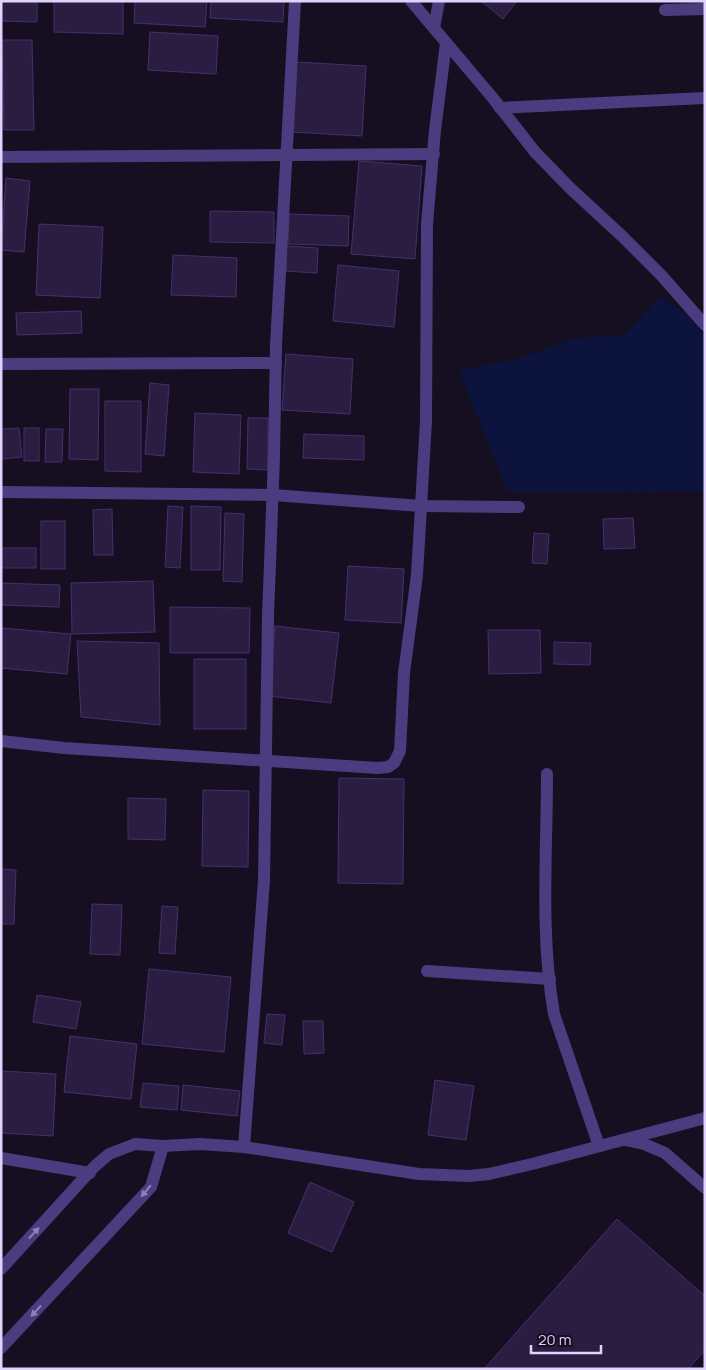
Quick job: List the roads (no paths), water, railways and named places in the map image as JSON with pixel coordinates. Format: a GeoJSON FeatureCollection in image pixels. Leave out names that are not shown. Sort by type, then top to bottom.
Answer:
{"type":"FeatureCollection","features":[{"type":"Feature","properties":{"kind":"street"},"geometry":{"type":"LineString","coordinates":[[244,1147],[264,880],[268,616],[276,363],[295,1]]}},
{"type":"Feature","properties":{"kind":"street"},"geometry":{"type":"LineString","coordinates":[[412,1],[536,152],[570,188],[661,275],[705,325]]}},
{"type":"Feature","properties":{"kind":"street"},"geometry":{"type":"LineString","coordinates":[[434,28],[439,1]]}},
{"type":"Feature","properties":{"kind":"street"},"geometry":{"type":"LineString","coordinates":[[666,10],[705,9]]}},
{"type":"Feature","properties":{"kind":"street"},"geometry":{"type":"LineString","coordinates":[[1,741],[64,748],[378,768],[388,767],[398,758],[400,751],[404,673],[416,575],[426,421],[427,224],[446,43]]}},
{"type":"Feature","properties":{"kind":"street"},"geometry":{"type":"LineString","coordinates":[[500,108],[705,98]]}},
{"type":"Feature","properties":{"kind":"street"},"geometry":{"type":"LineString","coordinates":[[1,157],[434,154]]}},
{"type":"Feature","properties":{"kind":"street"},"geometry":{"type":"LineString","coordinates":[[1,364],[276,363]]}},
{"type":"Feature","properties":{"kind":"street"},"geometry":{"type":"LineString","coordinates":[[1,492],[273,495],[421,506],[519,506]]}},
{"type":"Feature","properties":{"kind":"street"},"geometry":{"type":"LineString","coordinates":[[546,774],[546,914],[554,1014],[599,1146]]}},
{"type":"Feature","properties":{"kind":"street"},"geometry":{"type":"LineString","coordinates":[[427,971],[550,979]]}},
{"type":"Feature","properties":{"kind":"street"},"geometry":{"type":"LineString","coordinates":[[1,1269],[90,1172],[109,1154],[134,1144],[163,1146],[200,1144],[244,1147],[419,1174],[470,1176],[489,1174],[536,1163],[705,1118]]}},
{"type":"Feature","properties":{"kind":"street"},"geometry":{"type":"LineString","coordinates":[[624,1140],[644,1144],[665,1153],[705,1188]]}},
{"type":"Feature","properties":{"kind":"street"},"geometry":{"type":"LineString","coordinates":[[1,1348],[151,1187],[163,1146]]}},
{"type":"Feature","properties":{"kind":"street"},"geometry":{"type":"LineString","coordinates":[[1,1158],[90,1172]]}}]}
